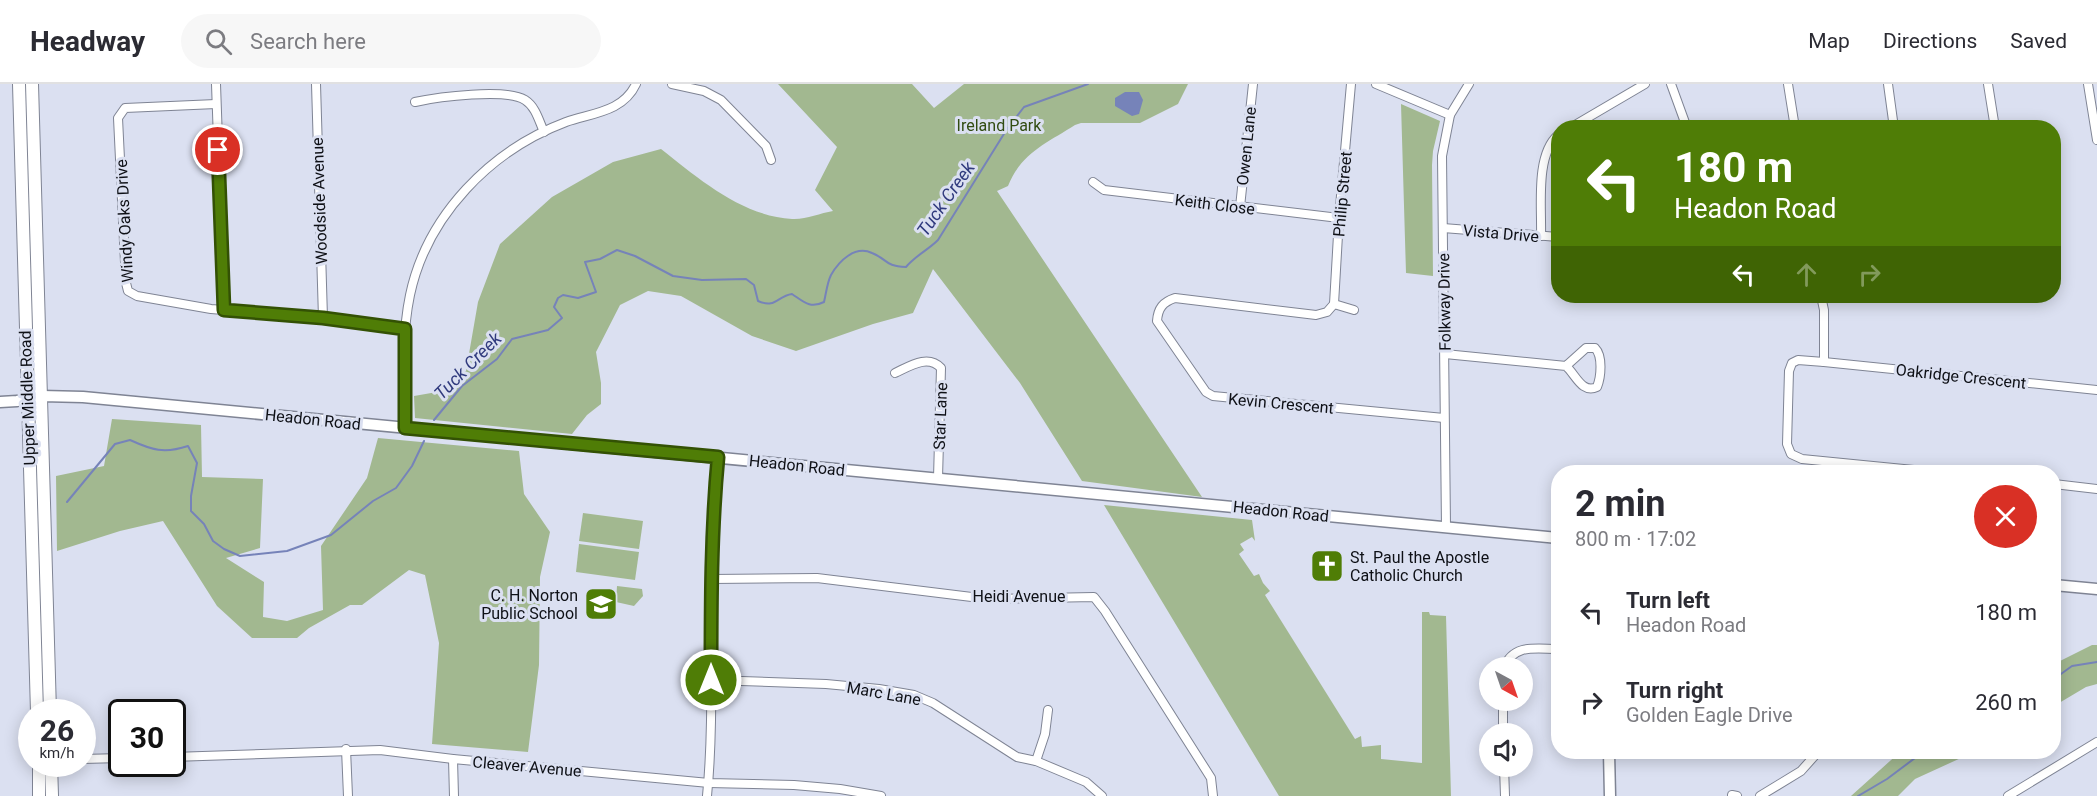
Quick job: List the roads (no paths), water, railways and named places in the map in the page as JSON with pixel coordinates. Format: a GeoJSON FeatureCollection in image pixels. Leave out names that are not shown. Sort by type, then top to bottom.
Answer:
{"type":"FeatureCollection","features":[{"type":"Feature","properties":{"kind":"main road","name":"Upper Middle Road"},"geometry":{"type":"LineString","coordinates":[[19,84],[37,699]]}},
{"type":"Feature","properties":{"kind":"main road","name":"Upper Middle Road"},"geometry":{"type":"LineString","coordinates":[[32,84],[50,699]]}},
{"type":"Feature","properties":{"kind":"main road"},"geometry":{"type":"LineString","coordinates":[[39,777],[39,796]]}},
{"type":"Feature","properties":{"kind":"main road"},"geometry":{"type":"LineString","coordinates":[[51,777],[52,796]]}},
{"type":"Feature","properties":{"kind":"street"},"geometry":{"type":"LineString","coordinates":[[216,84],[224,310]]}},
{"type":"Feature","properties":{"kind":"street","name":"Woodside Avenue"},"geometry":{"type":"LineString","coordinates":[[316,84],[323,318]]}},
{"type":"Feature","properties":{"kind":"street"},"geometry":{"type":"LineString","coordinates":[[405,428],[405,329],[411,294],[431,237],[471,184],[495,161],[521,143],[544,132],[567,122],[611,109],[631,94],[636,84]]}},
{"type":"Feature","properties":{"kind":"street"},"geometry":{"type":"LineString","coordinates":[[672,84],[704,91],[721,100],[766,146],[771,160]]}},
{"type":"Feature","properties":{"kind":"street","name":"Owen Lane"},"geometry":{"type":"LineString","coordinates":[[1239,207],[1253,84]]}},
{"type":"Feature","properties":{"kind":"street","name":"Philip Street"},"geometry":{"type":"LineString","coordinates":[[1334,304],[1339,218],[1352,84]]}},
{"type":"Feature","properties":{"kind":"street"},"geometry":{"type":"LineString","coordinates":[[1376,84],[1450,115]]}},
{"type":"Feature","properties":{"kind":"street","name":"Folkway Drive"},"geometry":{"type":"LineString","coordinates":[[1446,527],[1442,156],[1450,115],[1469,84]]}},
{"type":"Feature","properties":{"kind":"street"},"geometry":{"type":"LineString","coordinates":[[1584,120],[1645,84]]}},
{"type":"Feature","properties":{"kind":"street"},"geometry":{"type":"LineString","coordinates":[[1671,84],[1684,120]]}},
{"type":"Feature","properties":{"kind":"street"},"geometry":{"type":"LineString","coordinates":[[1788,84],[1794,120]]}},
{"type":"Feature","properties":{"kind":"street"},"geometry":{"type":"LineString","coordinates":[[1888,84],[1893,120]]}},
{"type":"Feature","properties":{"kind":"street"},"geometry":{"type":"LineString","coordinates":[[1988,84],[1994,120]]}},
{"type":"Feature","properties":{"kind":"street"},"geometry":{"type":"LineString","coordinates":[[2088,84],[2097,140]]}},
{"type":"Feature","properties":{"kind":"street"},"geometry":{"type":"LineString","coordinates":[[415,102],[474,95],[517,97],[526,100],[535,110],[544,132]]}},
{"type":"Feature","properties":{"kind":"street","name":"Windy Oaks Drive"},"geometry":{"type":"LineString","coordinates":[[216,104],[125,108],[118,118],[128,291],[137,296],[224,310],[323,318],[405,329]]}},
{"type":"Feature","properties":{"kind":"street"},"geometry":{"type":"LineString","coordinates":[[1541,236],[1543,166],[1547,148],[1551,143]]}},
{"type":"Feature","properties":{"kind":"street","name":"Keith Close"},"geometry":{"type":"LineString","coordinates":[[1093,182],[1104,190],[1339,218]]}},
{"type":"Feature","properties":{"kind":"street","name":"Vista Drive"},"geometry":{"type":"LineString","coordinates":[[1443,228],[1551,237]]}},
{"type":"Feature","properties":{"kind":"street","name":"Kevin Crescent"},"geometry":{"type":"LineString","coordinates":[[1334,304],[1327,312],[1316,315],[1175,298],[1166,301],[1158,312],[1157,321],[1206,392],[1213,396],[1444,418]]}},
{"type":"Feature","properties":{"kind":"street"},"geometry":{"type":"LineString","coordinates":[[1822,303],[1824,362]]}},
{"type":"Feature","properties":{"kind":"street"},"geometry":{"type":"LineString","coordinates":[[1334,304],[1354,310]]}},
{"type":"Feature","properties":{"kind":"street"},"geometry":{"type":"LineString","coordinates":[[1445,354],[1566,366],[1586,388],[1591,390],[1597,387],[1600,357],[1595,348],[1586,348],[1566,366]]}},
{"type":"Feature","properties":{"kind":"street","name":"Oakridge Crescent"},"geometry":{"type":"LineString","coordinates":[[1863,465],[1802,459],[1791,454],[1787,444],[1789,371],[1792,363],[1798,360],[1824,362],[2097,390]]}},
{"type":"Feature","properties":{"kind":"street","name":"Star Lane"},"geometry":{"type":"LineString","coordinates":[[896,374],[923,361],[935,362],[941,368],[938,478]]}},
{"type":"Feature","properties":{"kind":"street","name":"Headon Road"},"geometry":{"type":"LineString","coordinates":[[0,402],[27,400],[42,396],[83,397],[1551,537]]}},
{"type":"Feature","properties":{"kind":"street"},"geometry":{"type":"LineString","coordinates":[[707,796],[711,680],[711,579],[718,457]]}},
{"type":"Feature","properties":{"kind":"street"},"geometry":{"type":"LineString","coordinates":[[2061,485],[2097,489]]}},
{"type":"Feature","properties":{"kind":"street","name":"Heidi Avenue"},"geometry":{"type":"LineString","coordinates":[[711,579],[818,578],[988,599],[1094,597],[1210,778],[1213,796]]}},
{"type":"Feature","properties":{"kind":"street"},"geometry":{"type":"LineString","coordinates":[[2061,586],[2097,589]]}},
{"type":"Feature","properties":{"kind":"street"},"geometry":{"type":"LineString","coordinates":[[1510,657],[1521,649],[1551,649]]}},
{"type":"Feature","properties":{"kind":"street","name":"Marc Lane"},"geometry":{"type":"LineString","coordinates":[[711,680],[826,684],[914,695],[933,703],[1017,757],[1036,761],[1086,782],[1102,796]]}},
{"type":"Feature","properties":{"kind":"street"},"geometry":{"type":"LineString","coordinates":[[1036,761],[1045,734],[1048,710]]}},
{"type":"Feature","properties":{"kind":"street"},"geometry":{"type":"LineString","coordinates":[[2008,796],[2097,741]]}},
{"type":"Feature","properties":{"kind":"street"},"geometry":{"type":"LineString","coordinates":[[346,749],[348,796]]}},
{"type":"Feature","properties":{"kind":"street","name":"Cleaver Avenue"},"geometry":{"type":"LineString","coordinates":[[186,755],[346,749],[380,750],[709,783],[794,784],[881,796]]}},
{"type":"Feature","properties":{"kind":"street"},"geometry":{"type":"LineString","coordinates":[[453,759],[454,796]]}},
{"type":"Feature","properties":{"kind":"street"},"geometry":{"type":"LineString","coordinates":[[1609,759],[1610,796]]}},
{"type":"Feature","properties":{"kind":"street"},"geometry":{"type":"LineString","coordinates":[[1760,796],[1801,771],[1812,759]]}},
{"type":"Feature","properties":{"kind":"street"},"geometry":{"type":"LineString","coordinates":[[1504,777],[1505,796]]}},
{"type":"Feature","properties":{"kind":"water"},"geometry":{"type":"Polygon","coordinates":[[[1125,92],[1139,92],[1143,100],[1139,114],[1132,116],[1115,106],[1115,98],[1125,92]]]}},
{"type":"Feature","properties":{"kind":"waterway","name":"Tuck Creek"},"geometry":{"type":"LineString","coordinates":[[434,420],[462,386],[497,359],[512,339],[548,330],[562,318],[554,307],[558,298],[563,295],[578,298],[596,292],[585,262],[600,259],[617,250],[635,256],[673,276],[702,280],[746,279],[754,285],[758,301],[769,304],[792,294],[811,305],[824,302],[828,281],[834,270],[848,256],[860,251],[872,253],[890,264],[906,267],[938,240],[1007,129],[1024,107],[1088,84]]}},
{"type":"Feature","properties":{"kind":"waterway","name":"Tuck Creek"},"geometry":{"type":"LineString","coordinates":[[67,502],[115,444],[130,440],[165,450],[188,446],[197,463],[191,496],[191,511],[204,524],[213,541],[240,556],[287,551],[331,535],[373,501],[396,488],[412,466],[424,441]]}},
{"type":"Feature","properties":{"kind":"waterway"},"geometry":{"type":"LineString","coordinates":[[2061,674],[2072,666],[2097,662]]}},
{"type":"Feature","properties":{"kind":"waterway"},"geometry":{"type":"LineString","coordinates":[[1858,796],[1887,779],[1914,759]]}},
{"type":"Feature","properties":{"kind":"place","name":"St. Paul the Apostle Catholic Church"},"geometry":{"type":"Point","coordinates":[1327,566]}},
{"type":"Feature","properties":{"kind":"place","name":"C. H. Norton Public School"},"geometry":{"type":"Point","coordinates":[601,604]}},
{"type":"Feature","properties":{"kind":"park label","name":"Ireland Park"},"geometry":{"type":"Point","coordinates":[999,125]}}]}
